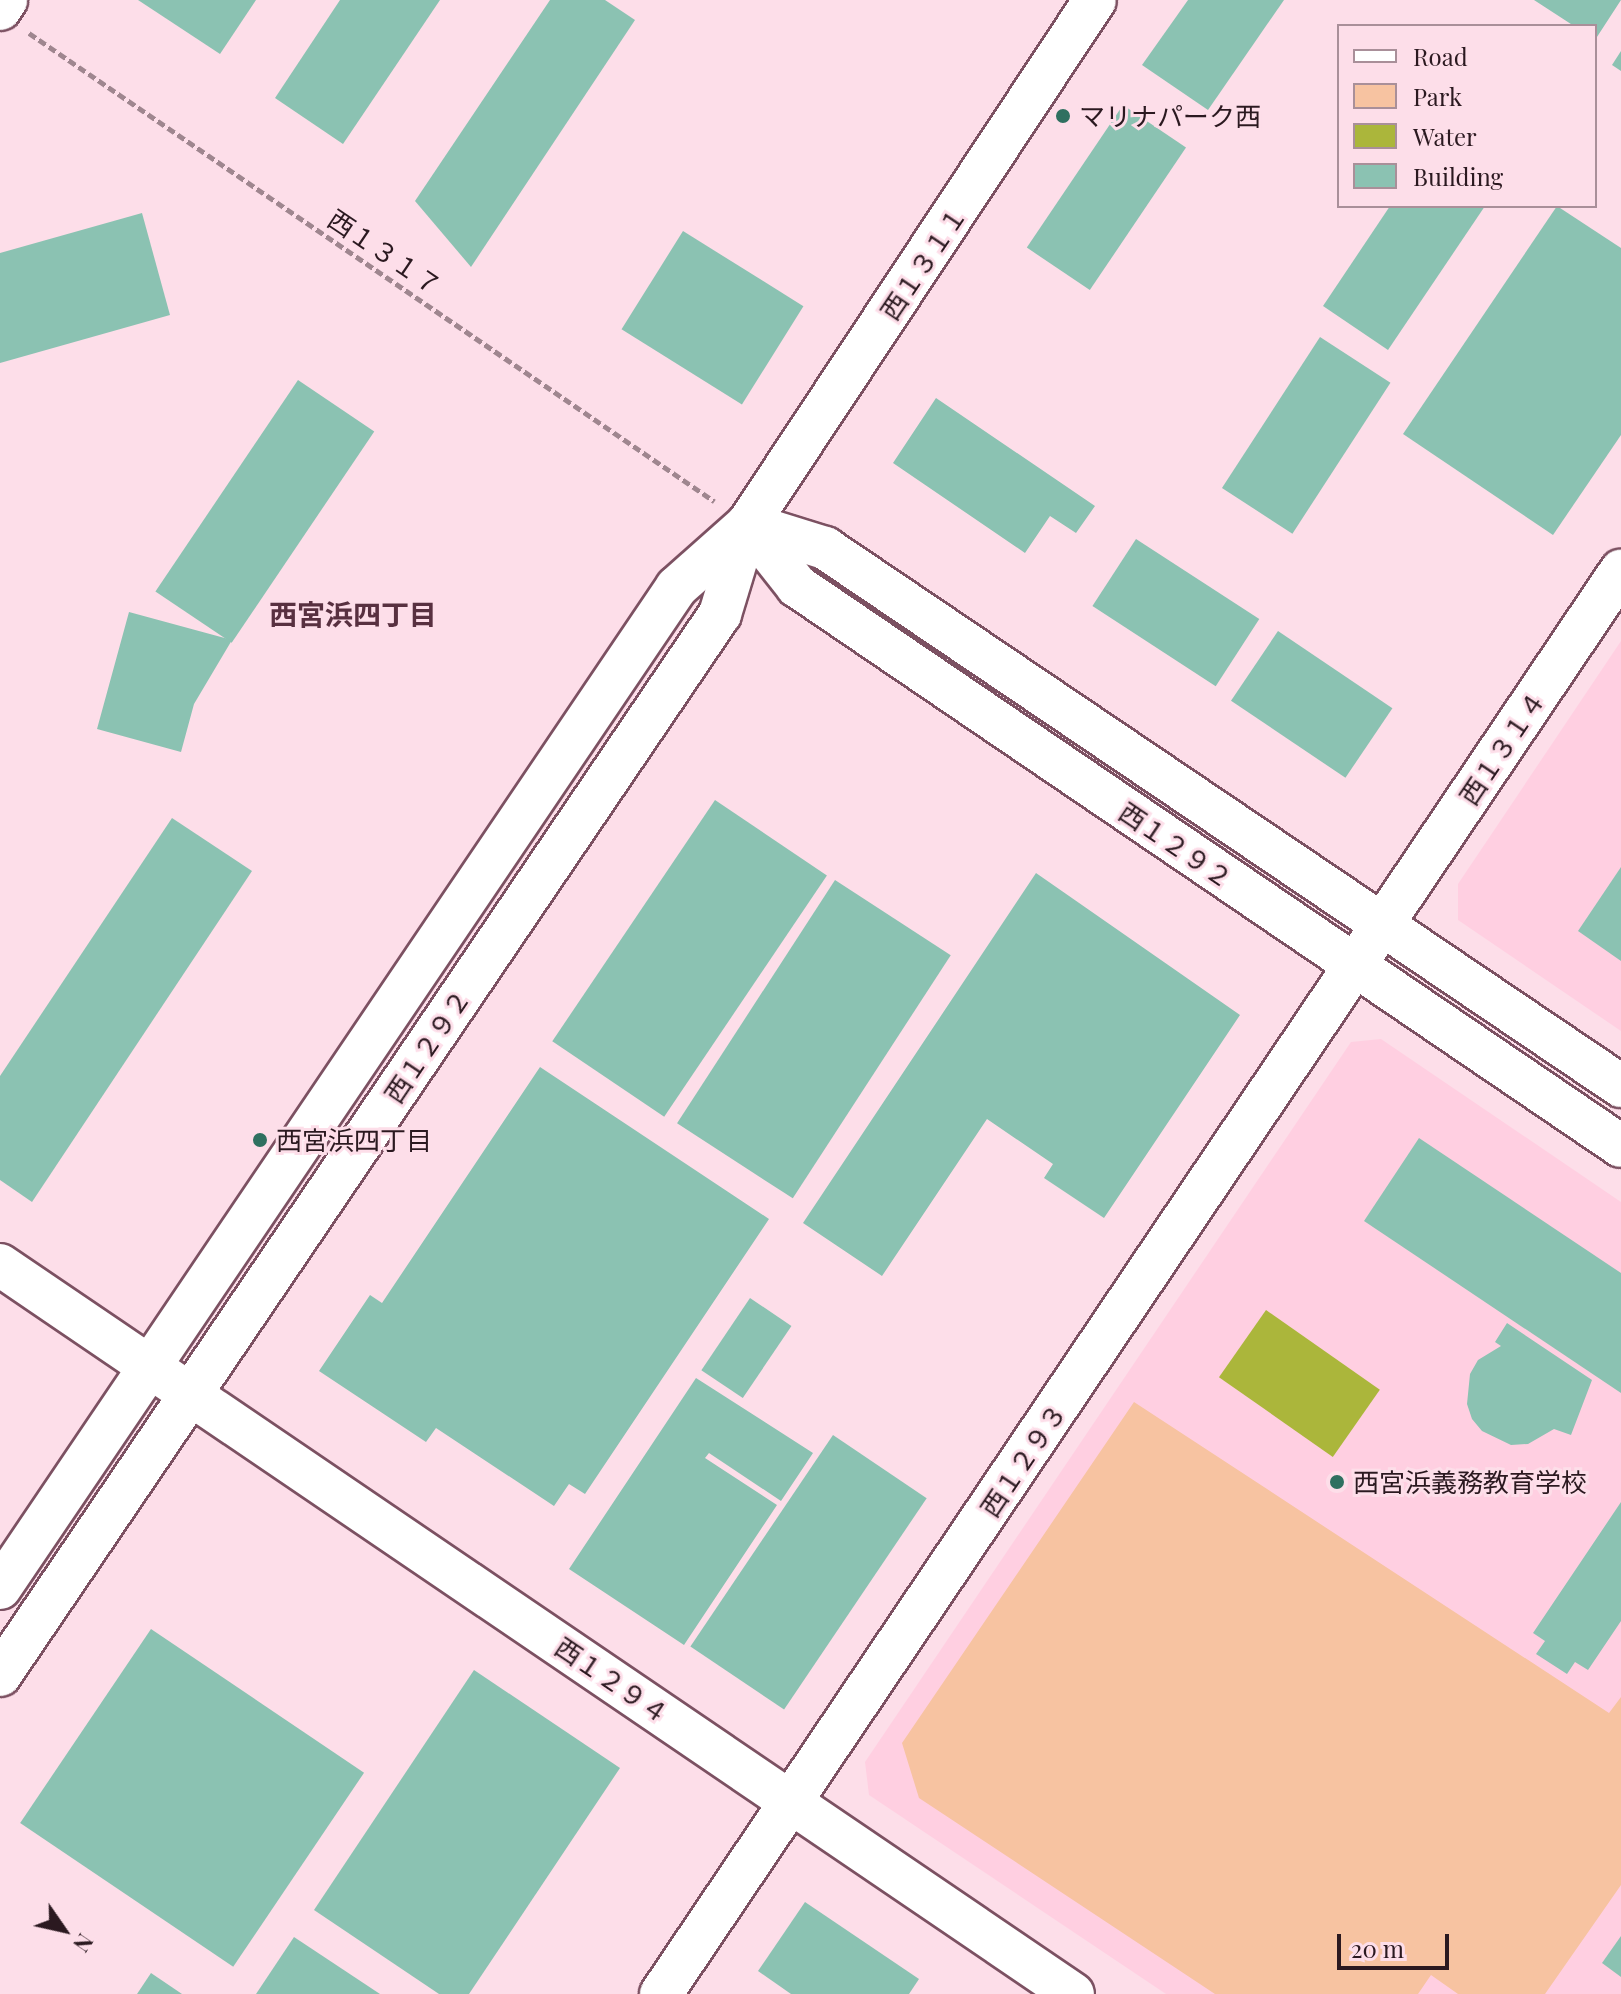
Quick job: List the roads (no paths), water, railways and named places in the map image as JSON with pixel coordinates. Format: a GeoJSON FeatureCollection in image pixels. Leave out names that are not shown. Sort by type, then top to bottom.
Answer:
{"type":"FeatureCollection","features":[{"type":"Feature","properties":{"kind":"street","name":"西１３１１"},"geometry":{"type":"LineString","coordinates":[[748,524],[1095,0]]}},
{"type":"Feature","properties":{"kind":"street","name":"西１２９２"},"geometry":{"type":"LineString","coordinates":[[748,524],[825,548],[1621,1086]]}},
{"type":"Feature","properties":{"kind":"street","name":"西１２９２"},"geometry":{"type":"LineString","coordinates":[[748,524],[797,586],[1621,1146]]}},
{"type":"Feature","properties":{"kind":"street","name":"西１２９２"},"geometry":{"type":"LineString","coordinates":[[0,1588],[677,587],[748,524]]}},
{"type":"Feature","properties":{"kind":"street","name":"西１２９２"},"geometry":{"type":"LineString","coordinates":[[0,1675],[720,614],[748,524]]}},
{"type":"Feature","properties":{"kind":"street","name":"西１３１４"},"geometry":{"type":"LineString","coordinates":[[1384,925],[1621,571]]}},
{"type":"Feature","properties":{"kind":"street","name":"西１２９３"},"geometry":{"type":"LineString","coordinates":[[661,1994],[1384,925]]}},
{"type":"Feature","properties":{"kind":"street","name":"西１２９４"},"geometry":{"type":"LineString","coordinates":[[0,1265],[1073,1994]]}},
{"type":"Feature","properties":{"kind":"water"},"geometry":{"type":"Polygon","coordinates":[[[1266,1310],[1380,1390],[1333,1457],[1219,1377],[1266,1310]]]}},
{"type":"Feature","properties":{"kind":"place","name":"マリナパーク西"},"geometry":{"type":"Point","coordinates":[1063,116]}},
{"type":"Feature","properties":{"kind":"place","name":"西宮浜四丁目"},"geometry":{"type":"Point","coordinates":[260,1140]}},
{"type":"Feature","properties":{"kind":"place","name":"西宮浜義務教育学校"},"geometry":{"type":"Point","coordinates":[1337,1482]}},
{"type":"Feature","properties":{"kind":"district","name":"西宮浜四丁目"},"geometry":{"type":"Point","coordinates":[353,614]}}]}
